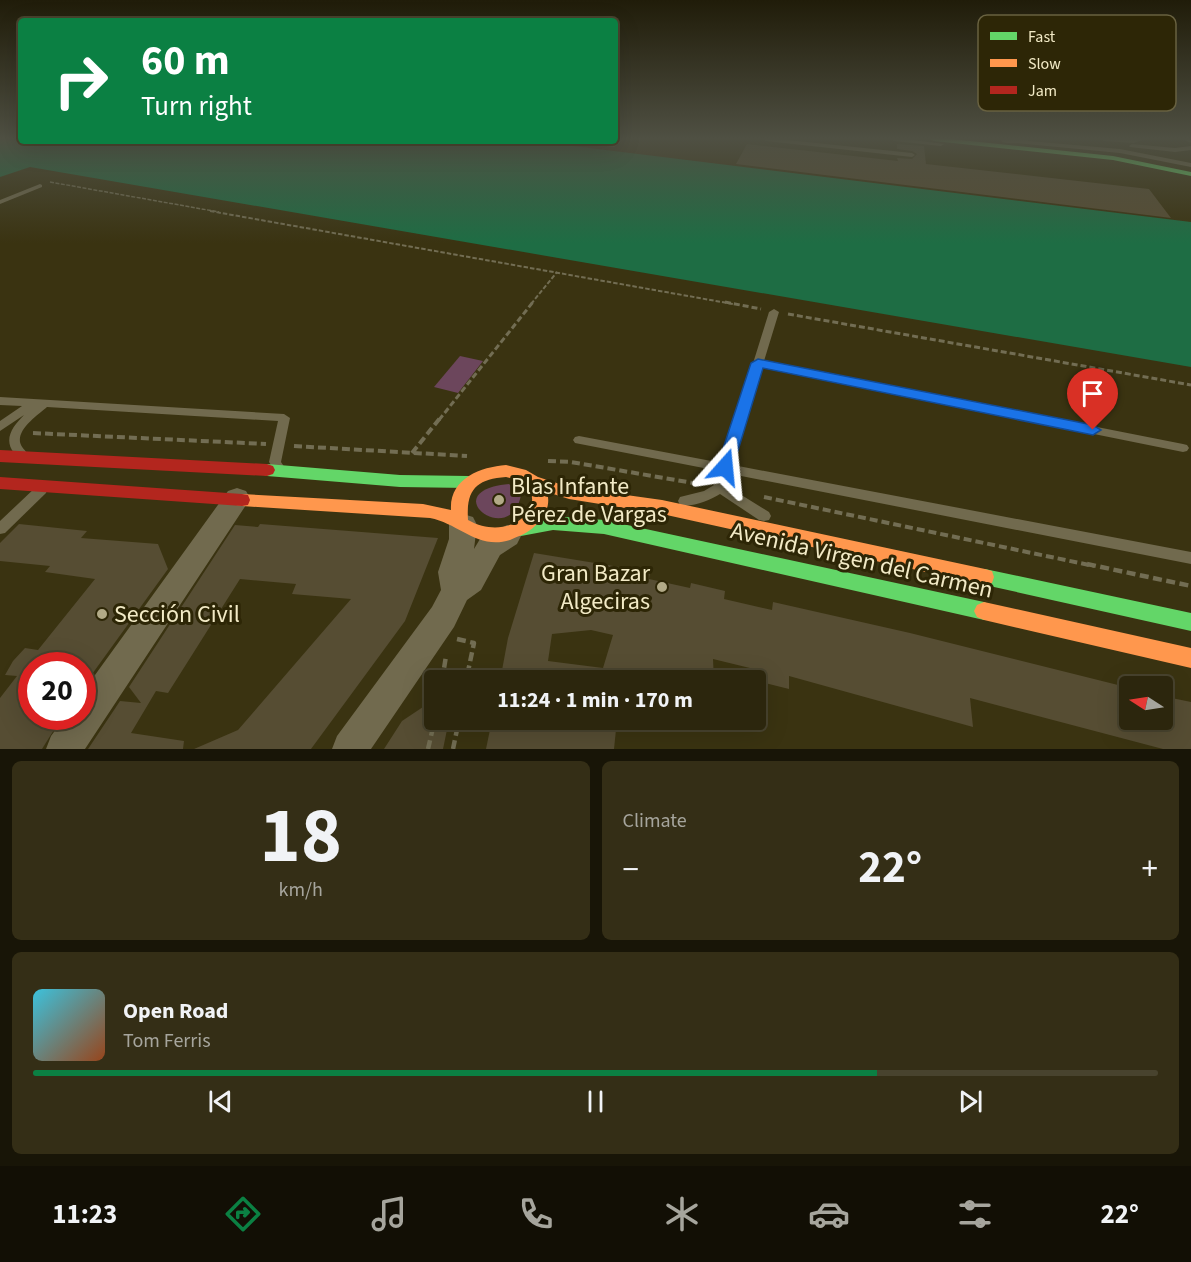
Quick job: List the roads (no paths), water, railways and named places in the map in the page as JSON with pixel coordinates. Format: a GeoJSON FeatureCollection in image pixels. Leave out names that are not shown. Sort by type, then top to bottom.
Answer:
{"type":"FeatureCollection","features":[{"type":"Feature","properties":{"kind":"main road"},"geometry":{"type":"LineString","coordinates":[[0,456],[281,471],[400,481],[468,482],[487,473],[508,471],[518,473],[534,482],[538,489],[540,506],[530,522],[516,531],[487,536],[476,533],[438,513],[237,498],[2,485]]}},
{"type":"Feature","properties":{"kind":"main road"},"geometry":{"type":"LineString","coordinates":[[462,524],[456,514],[457,497],[468,482]]}},
{"type":"Feature","properties":{"kind":"main road","name":"Avenida Virgen del Carmen"},"geometry":{"type":"LineString","coordinates":[[534,482],[569,493],[662,507],[1191,622]]}},
{"type":"Feature","properties":{"kind":"main road","name":"Avenida Virgen del Carmen"},"geometry":{"type":"LineString","coordinates":[[516,531],[534,524],[565,522],[654,537],[1191,658]]}},
{"type":"Feature","properties":{"kind":"street"},"geometry":{"type":"LineString","coordinates":[[64,749],[237,498]]}},
{"type":"Feature","properties":{"kind":"street"},"geometry":{"type":"LineString","coordinates":[[350,749],[441,635],[456,591],[453,572],[463,539],[462,524]]}},
{"type":"Feature","properties":{"kind":"street"},"geometry":{"type":"LineString","coordinates":[[456,591],[471,581],[490,547],[516,531]]}},
{"type":"Feature","properties":{"kind":"lane"},"geometry":{"type":"LineString","coordinates":[[1169,174],[1191,179]]}},
{"type":"Feature","properties":{"kind":"lane"},"geometry":{"type":"LineString","coordinates":[[0,202],[42,183]]}},
{"type":"Feature","properties":{"kind":"lane"},"geometry":{"type":"LineString","coordinates":[[662,507],[708,495],[720,488],[774,312]]}},
{"type":"Feature","properties":{"kind":"lane"},"geometry":{"type":"LineString","coordinates":[[758,363],[1183,448]]}},
{"type":"Feature","properties":{"kind":"lane"},"geometry":{"type":"LineString","coordinates":[[0,401],[284,418],[275,462],[281,471]]}},
{"type":"Feature","properties":{"kind":"lane"},"geometry":{"type":"LineString","coordinates":[[0,427],[38,405]]}},
{"type":"Feature","properties":{"kind":"lane"},"geometry":{"type":"LineString","coordinates":[[24,456],[15,448],[12,439],[15,432],[38,405]]}},
{"type":"Feature","properties":{"kind":"lane"},"geometry":{"type":"LineString","coordinates":[[579,440],[1191,558]]}},
{"type":"Feature","properties":{"kind":"lane"},"geometry":{"type":"LineString","coordinates":[[0,529],[46,486]]}},
{"type":"Feature","properties":{"kind":"lane"},"geometry":{"type":"LineString","coordinates":[[720,488],[756,512],[837,545]]}},
{"type":"Feature","properties":{"kind":"place","name":"Blas Infante Pérez de Vargas"},"geometry":{"type":"Point","coordinates":[499,500]}},
{"type":"Feature","properties":{"kind":"place","name":"Gran Bazar Algeciras"},"geometry":{"type":"Point","coordinates":[662,587]}},
{"type":"Feature","properties":{"kind":"place","name":"Sección Civil"},"geometry":{"type":"Point","coordinates":[102,614]}}]}
